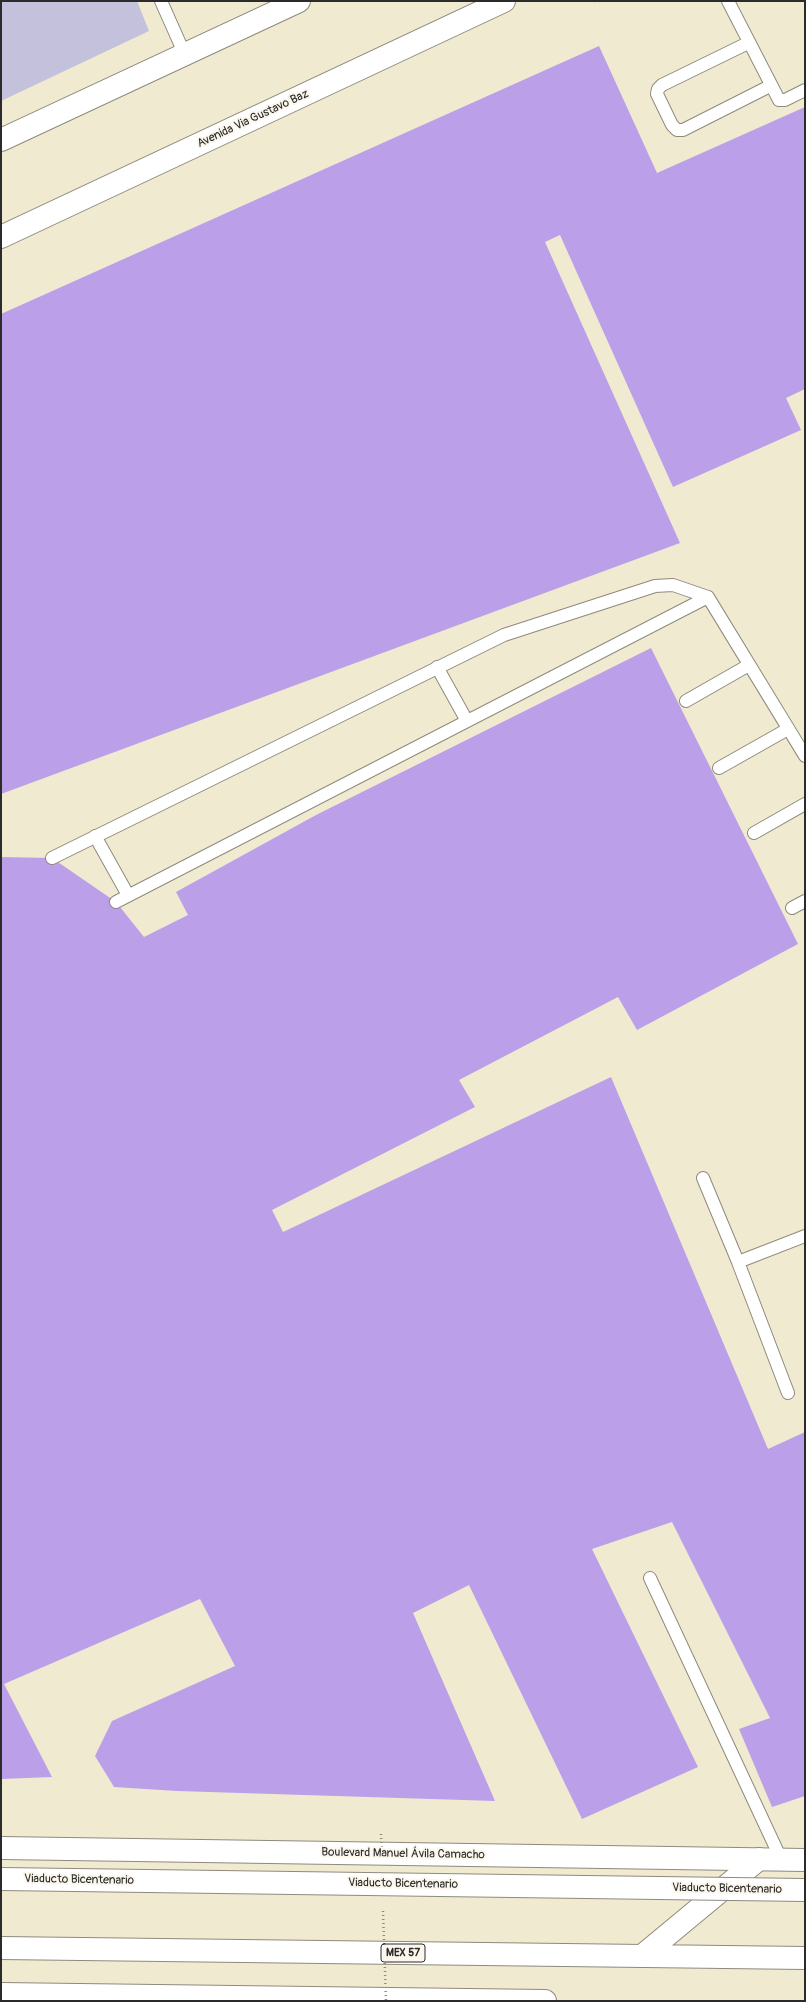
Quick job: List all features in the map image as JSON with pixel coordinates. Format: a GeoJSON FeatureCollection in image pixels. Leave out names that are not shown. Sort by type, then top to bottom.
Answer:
{"type":"FeatureCollection","features":[{"type":"Feature","properties":{"kind":"main road","name":"Avenida Via Gustavo Baz"},"geometry":{"type":"LineString","coordinates":[[1,237],[504,1]]}},
{"type":"Feature","properties":{"kind":"main road"},"geometry":{"type":"LineString","coordinates":[[1,140],[185,54],[285,4]]}},
{"type":"Feature","properties":{"kind":"main road","name":"Boulevard Manuel Ávila Camacho"},"geometry":{"type":"LineString","coordinates":[[1,1848],[805,1860]]}},
{"type":"Feature","properties":{"kind":"main road"},"geometry":{"type":"LineString","coordinates":[[642,1956],[759,1859]]}},
{"type":"Feature","properties":{"kind":"main road","name":"Viaducto Bicentenario"},"geometry":{"type":"LineString","coordinates":[[1,1879],[805,1890]]}},
{"type":"Feature","properties":{"kind":"main road","name":"MEX 57"},"geometry":{"type":"LineString","coordinates":[[1,1948],[805,1958]]}},
{"type":"Feature","properties":{"kind":"main road"},"geometry":{"type":"LineString","coordinates":[[1,1994],[545,2001]]}},
{"type":"Feature","properties":{"kind":"lane"},"geometry":{"type":"LineString","coordinates":[[161,1],[185,54]]}},
{"type":"Feature","properties":{"kind":"lane"},"geometry":{"type":"LineString","coordinates":[[728,1],[770,86],[779,100],[785,100],[805,90]]}},
{"type":"Feature","properties":{"kind":"lane"},"geometry":{"type":"LineString","coordinates":[[748,43],[662,85],[658,89],[657,94],[672,125],[677,130],[683,130],[770,86]]}},
{"type":"Feature","properties":{"kind":"lane"},"geometry":{"type":"LineString","coordinates":[[52,858],[504,635],[655,586],[673,585],[708,597],[805,756]]}},
{"type":"Feature","properties":{"kind":"lane"},"geometry":{"type":"LineString","coordinates":[[116,902],[708,597]]}},
{"type":"Feature","properties":{"kind":"lane"},"geometry":{"type":"LineString","coordinates":[[686,701],[749,665]]}},
{"type":"Feature","properties":{"kind":"lane"},"geometry":{"type":"LineString","coordinates":[[437,667],[467,721]]}},
{"type":"Feature","properties":{"kind":"lane"},"geometry":{"type":"LineString","coordinates":[[719,768],[788,729]]}},
{"type":"Feature","properties":{"kind":"lane"},"geometry":{"type":"LineString","coordinates":[[754,833],[805,804]]}},
{"type":"Feature","properties":{"kind":"lane"},"geometry":{"type":"LineString","coordinates":[[95,836],[128,895]]}},
{"type":"Feature","properties":{"kind":"lane"},"geometry":{"type":"LineString","coordinates":[[792,908],[805,901]]}},
{"type":"Feature","properties":{"kind":"lane"},"geometry":{"type":"LineString","coordinates":[[703,1178],[738,1262],[788,1393]]}},
{"type":"Feature","properties":{"kind":"lane"},"geometry":{"type":"LineString","coordinates":[[738,1262],[805,1236]]}},
{"type":"Feature","properties":{"kind":"lane"},"geometry":{"type":"LineString","coordinates":[[650,1578],[781,1859]]}},
{"type":"Feature","properties":{"kind":"path"},"geometry":{"type":"LineString","coordinates":[[381,1834],[382,1866]]}},
{"type":"Feature","properties":{"kind":"path"},"geometry":{"type":"LineString","coordinates":[[383,1906],[386,2001]]}},
{"type":"Feature","properties":{"kind":"shaded area"},"geometry":{"type":"Polygon","coordinates":[[[1,1],[137,1],[149,31],[1,101],[1,1]]]}},
{"type":"Feature","properties":{"kind":"building"},"geometry":{"type":"Polygon","coordinates":[[[599,46],[657,173],[805,107],[805,389],[786,398],[801,430],[673,487],[560,235],[545,242],[680,543],[1,794],[1,314],[599,46]]]}},
{"type":"Feature","properties":{"kind":"building"},"geometry":{"type":"Polygon","coordinates":[[[651,648],[798,944],[637,1030],[618,997],[459,1080],[475,1107],[272,1210],[283,1232],[611,1077],[768,1449],[805,1432],[805,1796],[772,1807],[739,1729],[770,1718],[672,1522],[592,1549],[698,1767],[582,1819],[469,1585],[413,1613],[495,1801],[177,1791],[114,1787],[95,1756],[112,1721],[235,1666],[200,1599],[4,1684],[52,1777],[1,1779],[1,857],[52,858],[116,902],[144,937],[188,915],[176,892],[316,815],[651,648]]]}}]}
